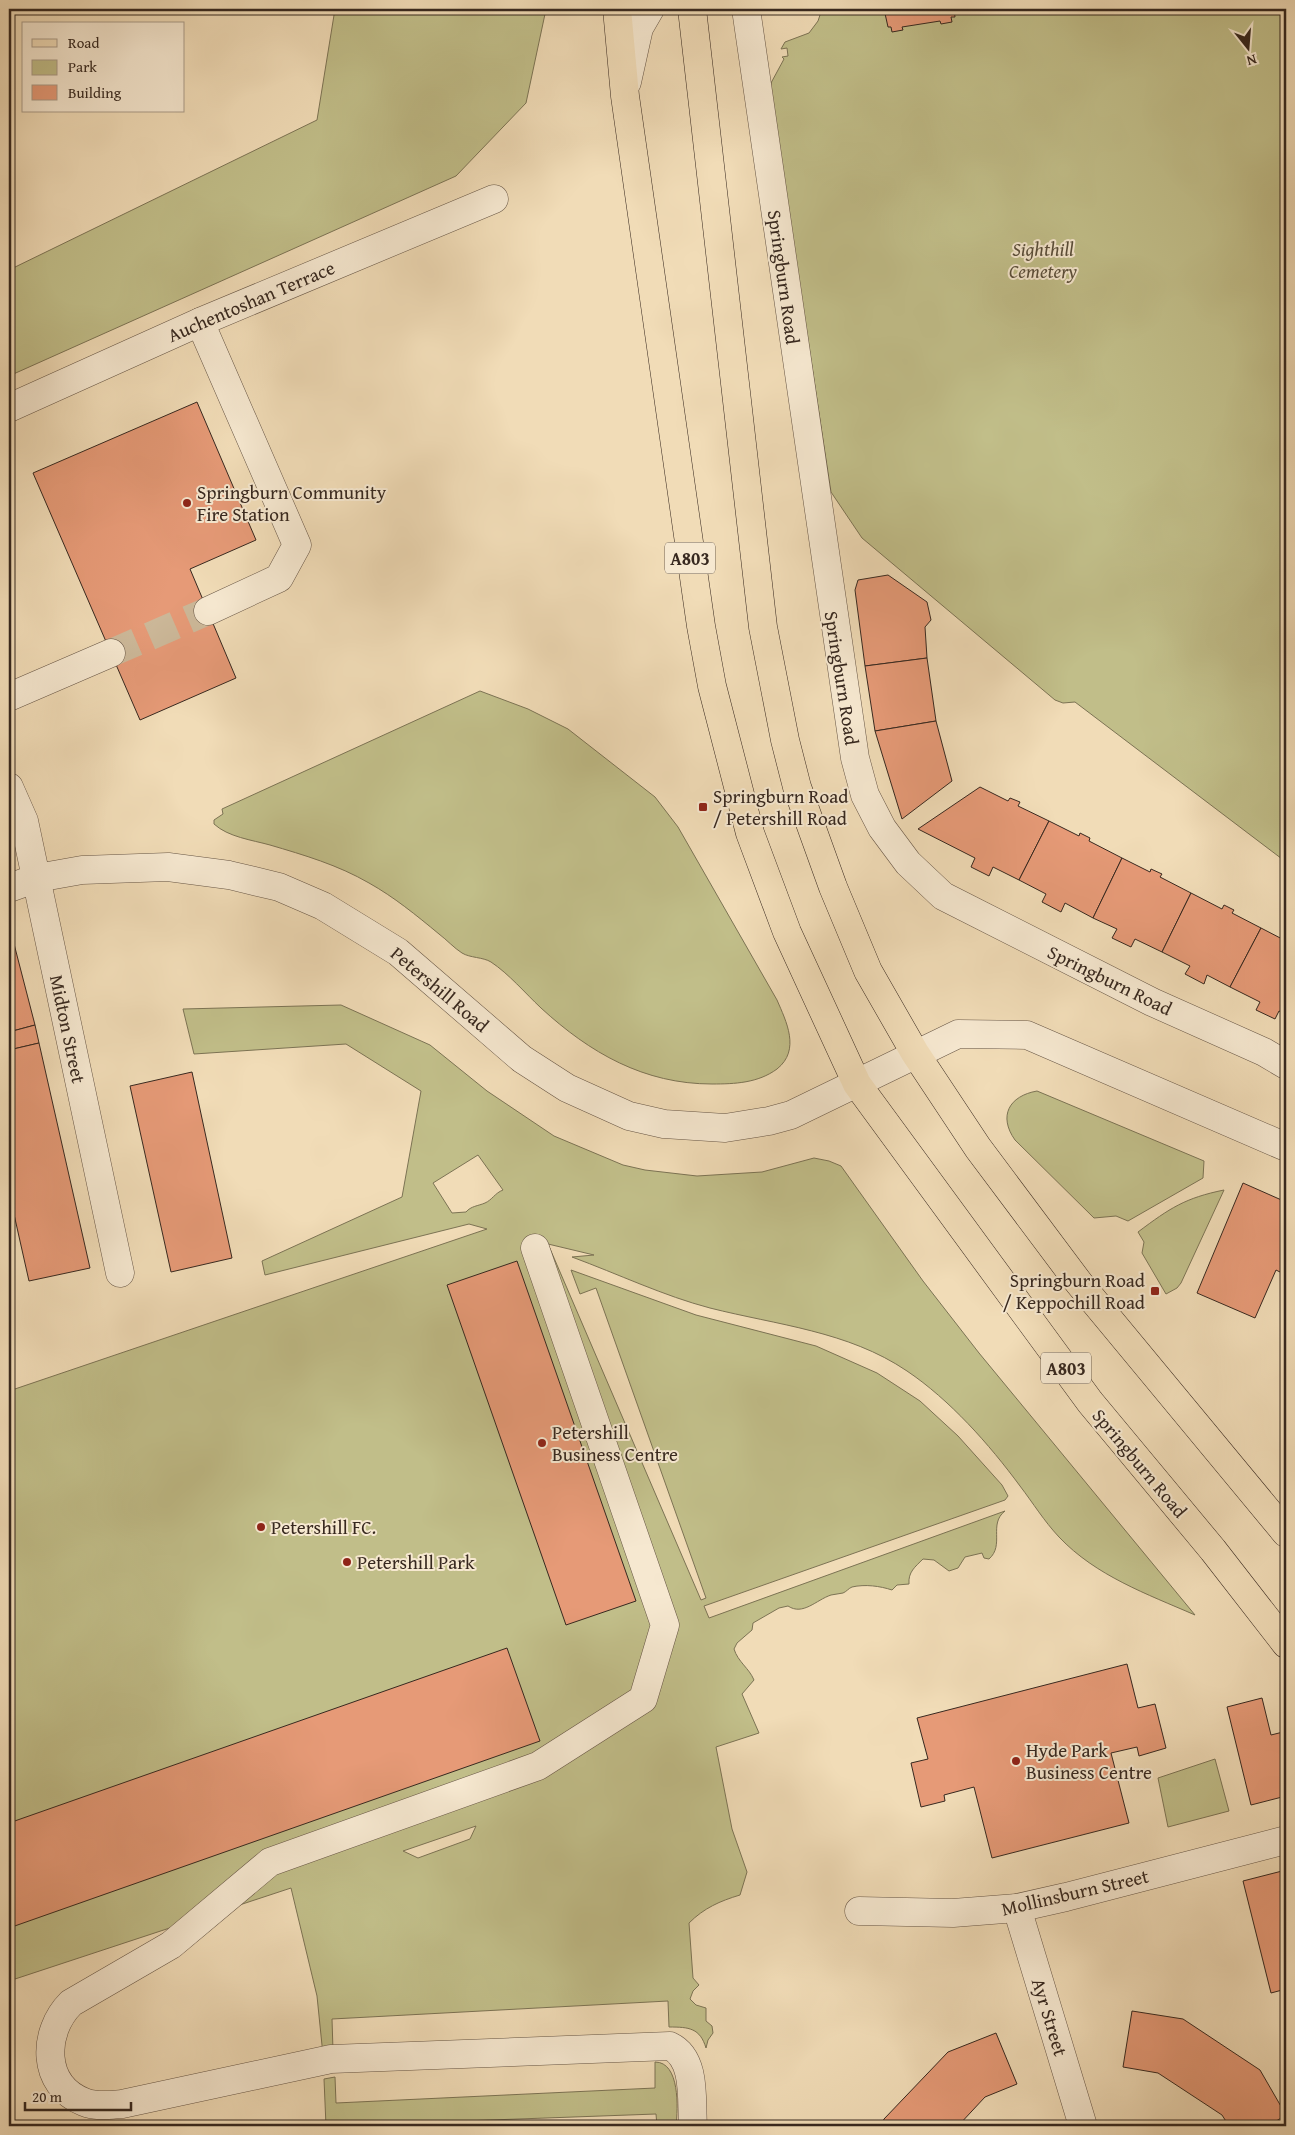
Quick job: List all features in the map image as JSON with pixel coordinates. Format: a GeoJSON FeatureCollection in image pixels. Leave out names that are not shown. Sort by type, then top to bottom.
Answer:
{"type":"FeatureCollection","features":[{"type":"Feature","properties":{"kind":"main road","name":"Springburn Road"},"geometry":{"type":"LineString","coordinates":[[617,9],[625,96],[691,566],[712,686],[747,824],[770,889],[806,976],[857,1084],[1090,1402],[1213,1550],[1286,1644]]}},
{"type":"Feature","properties":{"kind":"main road"},"geometry":{"type":"LineString","coordinates":[[692,9],[760,601],[785,740],[804,812],[833,887],[868,971],[915,1053],[1021,1209],[1102,1311],[1286,1533]]}},
{"type":"Feature","properties":{"kind":"street"},"geometry":{"type":"LineString","coordinates":[[625,96],[639,28],[650,9]]}},
{"type":"Feature","properties":{"kind":"street","name":"Springburn Road"},"geometry":{"type":"LineString","coordinates":[[746,9],[856,770],[873,812],[908,863],[948,899],[1152,1002],[1275,1058]]}},
{"type":"Feature","properties":{"kind":"street","name":"Auchentoshan Terrace"},"geometry":{"type":"LineString","coordinates":[[9,408],[200,322],[494,199]]}},
{"type":"Feature","properties":{"kind":"street"},"geometry":{"type":"LineString","coordinates":[[200,322],[297,545],[279,578],[208,611]]}},
{"type":"Feature","properties":{"kind":"street"},"geometry":{"type":"LineString","coordinates":[[9,697],[111,653]]}},
{"type":"Feature","properties":{"kind":"street","name":"Midton Street"},"geometry":{"type":"LineString","coordinates":[[9,787],[24,821],[120,1273]]}},
{"type":"Feature","properties":{"kind":"street","name":"Petershill Road"},"geometry":{"type":"LineString","coordinates":[[9,888],[37,878],[82,870],[168,867],[229,875],[279,887],[323,906],[398,952],[522,1059],[544,1074],[594,1101],[645,1120],[699,1128],[746,1126],[791,1115],[857,1084]]}},
{"type":"Feature","properties":{"kind":"street"},"geometry":{"type":"LineString","coordinates":[[857,1084],[915,1053],[958,1034],[1027,1035],[1286,1147]]}},
{"type":"Feature","properties":{"kind":"street"},"geometry":{"type":"LineString","coordinates":[[535,1248],[665,1625],[643,1699],[538,1766],[270,1862],[171,1945],[71,2004],[60,2014],[54,2025],[50,2040],[50,2056],[59,2083],[69,2094],[84,2103],[100,2106],[122,2104],[331,2059],[670,2046],[682,2055],[689,2069],[693,2126]]}},
{"type":"Feature","properties":{"kind":"street","name":"Mollinsburn Street"},"geometry":{"type":"LineString","coordinates":[[859,1911],[953,1913],[1017,1908],[1066,1898],[1286,1840]]}},
{"type":"Feature","properties":{"kind":"street","name":"Ayr Street"},"geometry":{"type":"LineString","coordinates":[[1017,1908],[1083,2126]]}},
{"type":"Feature","properties":{"kind":"green space"},"geometry":{"type":"Polygon","coordinates":[[[335,9],[542,9],[545,14],[526,103],[456,176],[9,376],[9,270],[317,120],[335,9]]]}},
{"type":"Feature","properties":{"kind":"green space","name":"Sighthill Cemetery"},"geometry":{"type":"Polygon","coordinates":[[[822,9],[1286,9],[1286,862],[1075,702],[1063,703],[1055,700],[862,538],[831,492],[770,91],[771,83],[784,59],[782,57],[788,56],[787,48],[781,49],[785,42],[809,33],[818,21],[822,9]]]}},
{"type":"Feature","properties":{"kind":"green space"},"geometry":{"type":"Polygon","coordinates":[[[480,691],[528,709],[568,729],[655,797],[678,827],[777,1000],[787,1026],[790,1044],[784,1061],[777,1069],[754,1080],[712,1084],[687,1083],[663,1078],[619,1063],[579,1039],[560,1024],[498,967],[488,960],[462,953],[413,913],[378,888],[333,866],[233,835],[214,824],[214,820],[223,814],[222,809],[480,691]]]}},
{"type":"Feature","properties":{"kind":"green space"},"geometry":{"type":"Polygon","coordinates":[[[341,1005],[430,1045],[487,1091],[554,1136],[623,1165],[645,1170],[697,1176],[762,1172],[814,1158],[841,1166],[923,1281],[979,1353],[1195,1615],[1123,1583],[1073,1551],[1043,1518],[1008,1470],[982,1439],[938,1395],[907,1371],[861,1347],[836,1338],[710,1308],[676,1297],[572,1257],[594,1255],[548,1244],[701,1600],[706,1598],[596,1288],[580,1294],[571,1270],[696,1315],[816,1346],[877,1373],[920,1401],[958,1436],[1002,1485],[1008,1496],[1005,1500],[704,1606],[709,1618],[1005,1511],[1000,1516],[998,1522],[996,1547],[989,1559],[984,1558],[982,1553],[965,1557],[958,1568],[949,1571],[934,1560],[923,1559],[911,1573],[909,1584],[897,1585],[892,1590],[872,1586],[852,1587],[843,1593],[825,1597],[804,1608],[794,1609],[788,1606],[779,1608],[753,1623],[752,1630],[737,1643],[734,1649],[736,1654],[754,1680],[742,1694],[759,1733],[716,1747],[732,1829],[747,1872],[740,1895],[700,1913],[689,1923],[693,1978],[699,1985],[693,1991],[690,1999],[696,2005],[706,2008],[706,2021],[712,2026],[713,2033],[708,2040],[706,2048],[704,2041],[693,2030],[682,2027],[669,2027],[668,2001],[332,2019],[333,2051],[323,2055],[317,1996],[291,1888],[9,1981],[9,1391],[487,1229],[469,1224],[265,1275],[262,1261],[402,1197],[421,1091],[346,1044],[194,1054],[183,1009],[341,1005]],[[478,1155],[433,1183],[452,1213],[466,1212],[472,1207],[487,1202],[503,1190],[478,1155]],[[476,1826],[403,1851],[418,1858],[470,1839],[476,1826]]]}},
{"type":"Feature","properties":{"kind":"green space"},"geometry":{"type":"Polygon","coordinates":[[[1037,1091],[1204,1161],[1203,1178],[1128,1221],[1116,1216],[1094,1218],[1015,1140],[1010,1131],[1007,1115],[1013,1102],[1019,1097],[1037,1091]]]}},
{"type":"Feature","properties":{"kind":"green space"},"geometry":{"type":"Polygon","coordinates":[[[1224,1190],[1181,1283],[1177,1288],[1166,1294],[1142,1253],[1144,1242],[1138,1232],[1159,1216],[1188,1200],[1224,1190]]]}},
{"type":"Feature","properties":{"kind":"green space"},"geometry":{"type":"Polygon","coordinates":[[[1215,1759],[1229,1811],[1168,1827],[1158,1778],[1215,1759]]]}},
{"type":"Feature","properties":{"kind":"green space"},"geometry":{"type":"Polygon","coordinates":[[[655,2062],[663,2064],[669,2069],[676,2087],[676,2126],[657,2126],[656,2114],[326,2126],[324,2079],[335,2077],[336,2103],[655,2088],[655,2062]]]}},
{"type":"Feature","properties":{"kind":"building"},"geometry":{"type":"Polygon","coordinates":[[[884,9],[954,9],[955,17],[951,17],[952,22],[941,24],[940,21],[902,27],[903,30],[892,32],[891,27],[888,27],[884,9]]]}},
{"type":"Feature","properties":{"kind":"building"},"geometry":{"type":"Polygon","coordinates":[[[197,402],[256,540],[190,569],[236,678],[140,720],[33,473],[197,402]]]}},
{"type":"Feature","properties":{"kind":"building"},"geometry":{"type":"Polygon","coordinates":[[[888,575],[927,602],[931,620],[925,627],[927,658],[865,666],[855,590],[858,580],[888,575]]]}},
{"type":"Feature","properties":{"kind":"building"},"geometry":{"type":"Polygon","coordinates":[[[927,658],[936,721],[875,731],[865,666],[927,658]]]}},
{"type":"Feature","properties":{"kind":"building"},"geometry":{"type":"Polygon","coordinates":[[[936,721],[952,781],[902,819],[875,731],[936,721]]]}},
{"type":"Feature","properties":{"kind":"building"},"geometry":{"type":"Polygon","coordinates":[[[980,787],[1008,801],[1010,798],[1020,802],[1018,806],[1049,821],[1019,880],[993,867],[989,876],[971,867],[975,858],[918,829],[980,787]]]}},
{"type":"Feature","properties":{"kind":"building"},"geometry":{"type":"Polygon","coordinates":[[[1049,821],[1079,836],[1080,833],[1090,838],[1089,841],[1122,858],[1093,918],[1065,903],[1061,912],[1042,902],[1046,894],[1019,880],[1049,821]]]}},
{"type":"Feature","properties":{"kind":"building"},"geometry":{"type":"Polygon","coordinates":[[[1122,858],[1150,872],[1151,869],[1162,874],[1160,877],[1191,893],[1162,952],[1135,939],[1131,947],[1112,938],[1117,929],[1093,918],[1122,858]]]}},
{"type":"Feature","properties":{"kind":"building"},"geometry":{"type":"Polygon","coordinates":[[[1191,893],[1222,909],[1224,905],[1234,910],[1232,913],[1261,928],[1230,987],[1207,975],[1204,984],[1185,974],[1190,966],[1162,952],[1191,893]]]}},
{"type":"Feature","properties":{"kind":"building"},"geometry":{"type":"Polygon","coordinates":[[[1261,928],[1286,941],[1286,1014],[1279,1011],[1275,1019],[1256,1010],[1260,1002],[1230,987],[1261,928]]]}},
{"type":"Feature","properties":{"kind":"building"},"geometry":{"type":"Polygon","coordinates":[[[9,938],[13,940],[35,1025],[9,1032],[9,938]]]}},
{"type":"Feature","properties":{"kind":"building"},"geometry":{"type":"Polygon","coordinates":[[[35,1025],[39,1043],[9,1050],[9,1032],[35,1025]]]}},
{"type":"Feature","properties":{"kind":"building"},"geometry":{"type":"Polygon","coordinates":[[[39,1043],[90,1268],[29,1281],[9,1192],[9,1050],[39,1043]]]}},
{"type":"Feature","properties":{"kind":"building"},"geometry":{"type":"Polygon","coordinates":[[[192,1072],[232,1258],[171,1272],[130,1086],[192,1072]]]}},
{"type":"Feature","properties":{"kind":"building"},"geometry":{"type":"Polygon","coordinates":[[[1243,1183],[1286,1202],[1286,1275],[1276,1270],[1255,1318],[1197,1293],[1243,1183]]]}},
{"type":"Feature","properties":{"kind":"building","name":"Petershill Business Centre"},"geometry":{"type":"Polygon","coordinates":[[[517,1261],[636,1601],[566,1625],[447,1285],[517,1261]]]}},
{"type":"Feature","properties":{"kind":"building"},"geometry":{"type":"Polygon","coordinates":[[[507,1648],[540,1741],[9,1928],[9,1823],[507,1648]]]}},
{"type":"Feature","properties":{"kind":"building","name":"Hyde Park Business Centre"},"geometry":{"type":"Polygon","coordinates":[[[1127,1664],[1138,1708],[1155,1704],[1166,1748],[1139,1756],[1137,1747],[1111,1753],[1129,1823],[992,1858],[974,1787],[944,1795],[945,1801],[921,1807],[911,1763],[928,1759],[917,1718],[1127,1664]]]}},
{"type":"Feature","properties":{"kind":"building"},"geometry":{"type":"Polygon","coordinates":[[[1262,1698],[1271,1735],[1283,1732],[1286,1747],[1286,1796],[1251,1805],[1227,1707],[1262,1698]]]}},
{"type":"Feature","properties":{"kind":"building"},"geometry":{"type":"Polygon","coordinates":[[[1286,1870],[1286,1989],[1271,1993],[1243,1881],[1286,1870]]]}},
{"type":"Feature","properties":{"kind":"building"},"geometry":{"type":"Polygon","coordinates":[[[1132,2011],[1183,2019],[1260,2070],[1286,2115],[1268,2126],[1229,2126],[1222,2115],[1158,2073],[1123,2067],[1132,2011]]]}},
{"type":"Feature","properties":{"kind":"building"},"geometry":{"type":"Polygon","coordinates":[[[996,2033],[1017,2084],[985,2097],[958,2126],[881,2126],[884,2119],[948,2052],[996,2033]]]}},
{"type":"Feature","properties":{"kind":"tunnel"},"geometry":{"type":"LineString","coordinates":[[111,653],[208,611]]}},
{"type":"Feature","properties":{"kind":"place","name":"Springburn Community Fire Station"},"geometry":{"type":"Point","coordinates":[187,503]}},
{"type":"Feature","properties":{"kind":"place","name":"Springburn Road / Petershill Road"},"geometry":{"type":"Point","coordinates":[703,807]}},
{"type":"Feature","properties":{"kind":"place","name":"Springburn Road / Keppochill Road"},"geometry":{"type":"Point","coordinates":[1155,1291]}},
{"type":"Feature","properties":{"kind":"place","name":"Petershill Business Centre"},"geometry":{"type":"Point","coordinates":[542,1443]}},
{"type":"Feature","properties":{"kind":"place","name":"Petershill FC."},"geometry":{"type":"Point","coordinates":[261,1527]}},
{"type":"Feature","properties":{"kind":"place","name":"Petershill Park"},"geometry":{"type":"Point","coordinates":[347,1562]}},
{"type":"Feature","properties":{"kind":"place","name":"Hyde Park Business Centre"},"geometry":{"type":"Point","coordinates":[1016,1761]}}]}
